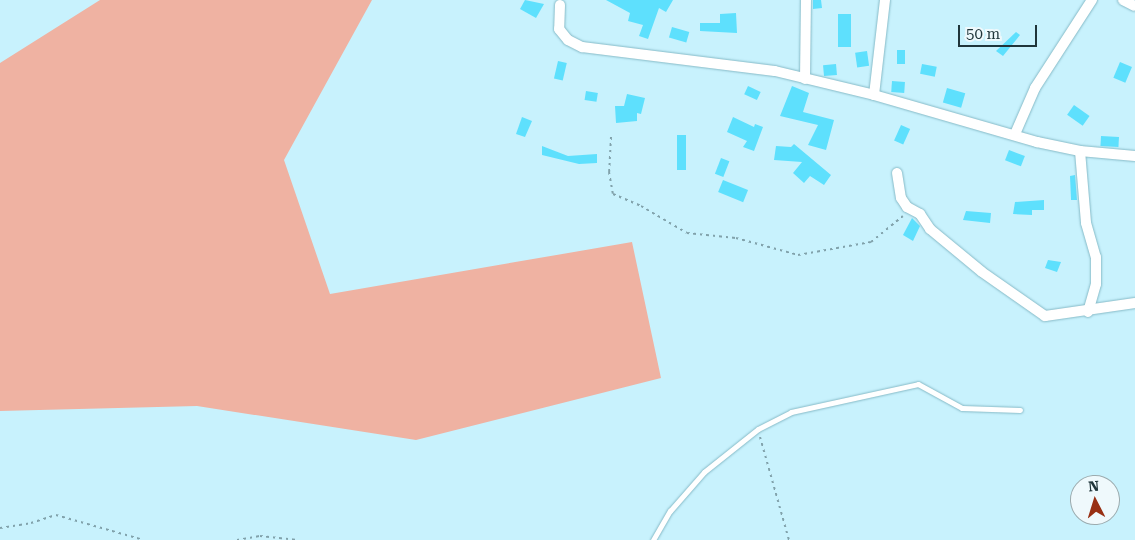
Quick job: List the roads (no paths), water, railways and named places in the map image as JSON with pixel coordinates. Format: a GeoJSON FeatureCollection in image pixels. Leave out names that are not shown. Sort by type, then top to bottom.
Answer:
{"type":"FeatureCollection","features":[{"type":"Feature","properties":{"kind":"street"},"geometry":{"type":"LineString","coordinates":[[805,79],[806,0]]}},
{"type":"Feature","properties":{"kind":"street"},"geometry":{"type":"LineString","coordinates":[[874,95],[885,0]]}},
{"type":"Feature","properties":{"kind":"street"},"geometry":{"type":"LineString","coordinates":[[1015,134],[1035,88],[1092,0]]}},
{"type":"Feature","properties":{"kind":"street"},"geometry":{"type":"LineString","coordinates":[[1123,0],[1135,6]]}},
{"type":"Feature","properties":{"kind":"street"},"geometry":{"type":"LineString","coordinates":[[560,5],[559,29],[568,40],[582,47],[625,55],[754,67],[874,95],[1080,151],[1135,156]]}},
{"type":"Feature","properties":{"kind":"street"},"geometry":{"type":"LineString","coordinates":[[1080,151],[1086,224],[1096,257],[1096,284],[1088,312]]}},
{"type":"Feature","properties":{"kind":"street"},"geometry":{"type":"LineString","coordinates":[[897,173],[901,198],[911,210],[920,214],[930,229],[982,272],[1045,316],[1088,312],[1135,303]]}},
{"type":"Feature","properties":{"kind":"lane"},"geometry":{"type":"LineString","coordinates":[[652,540],[690,485],[758,429],[791,412],[918,384],[962,408],[1020,410]]}}]}
